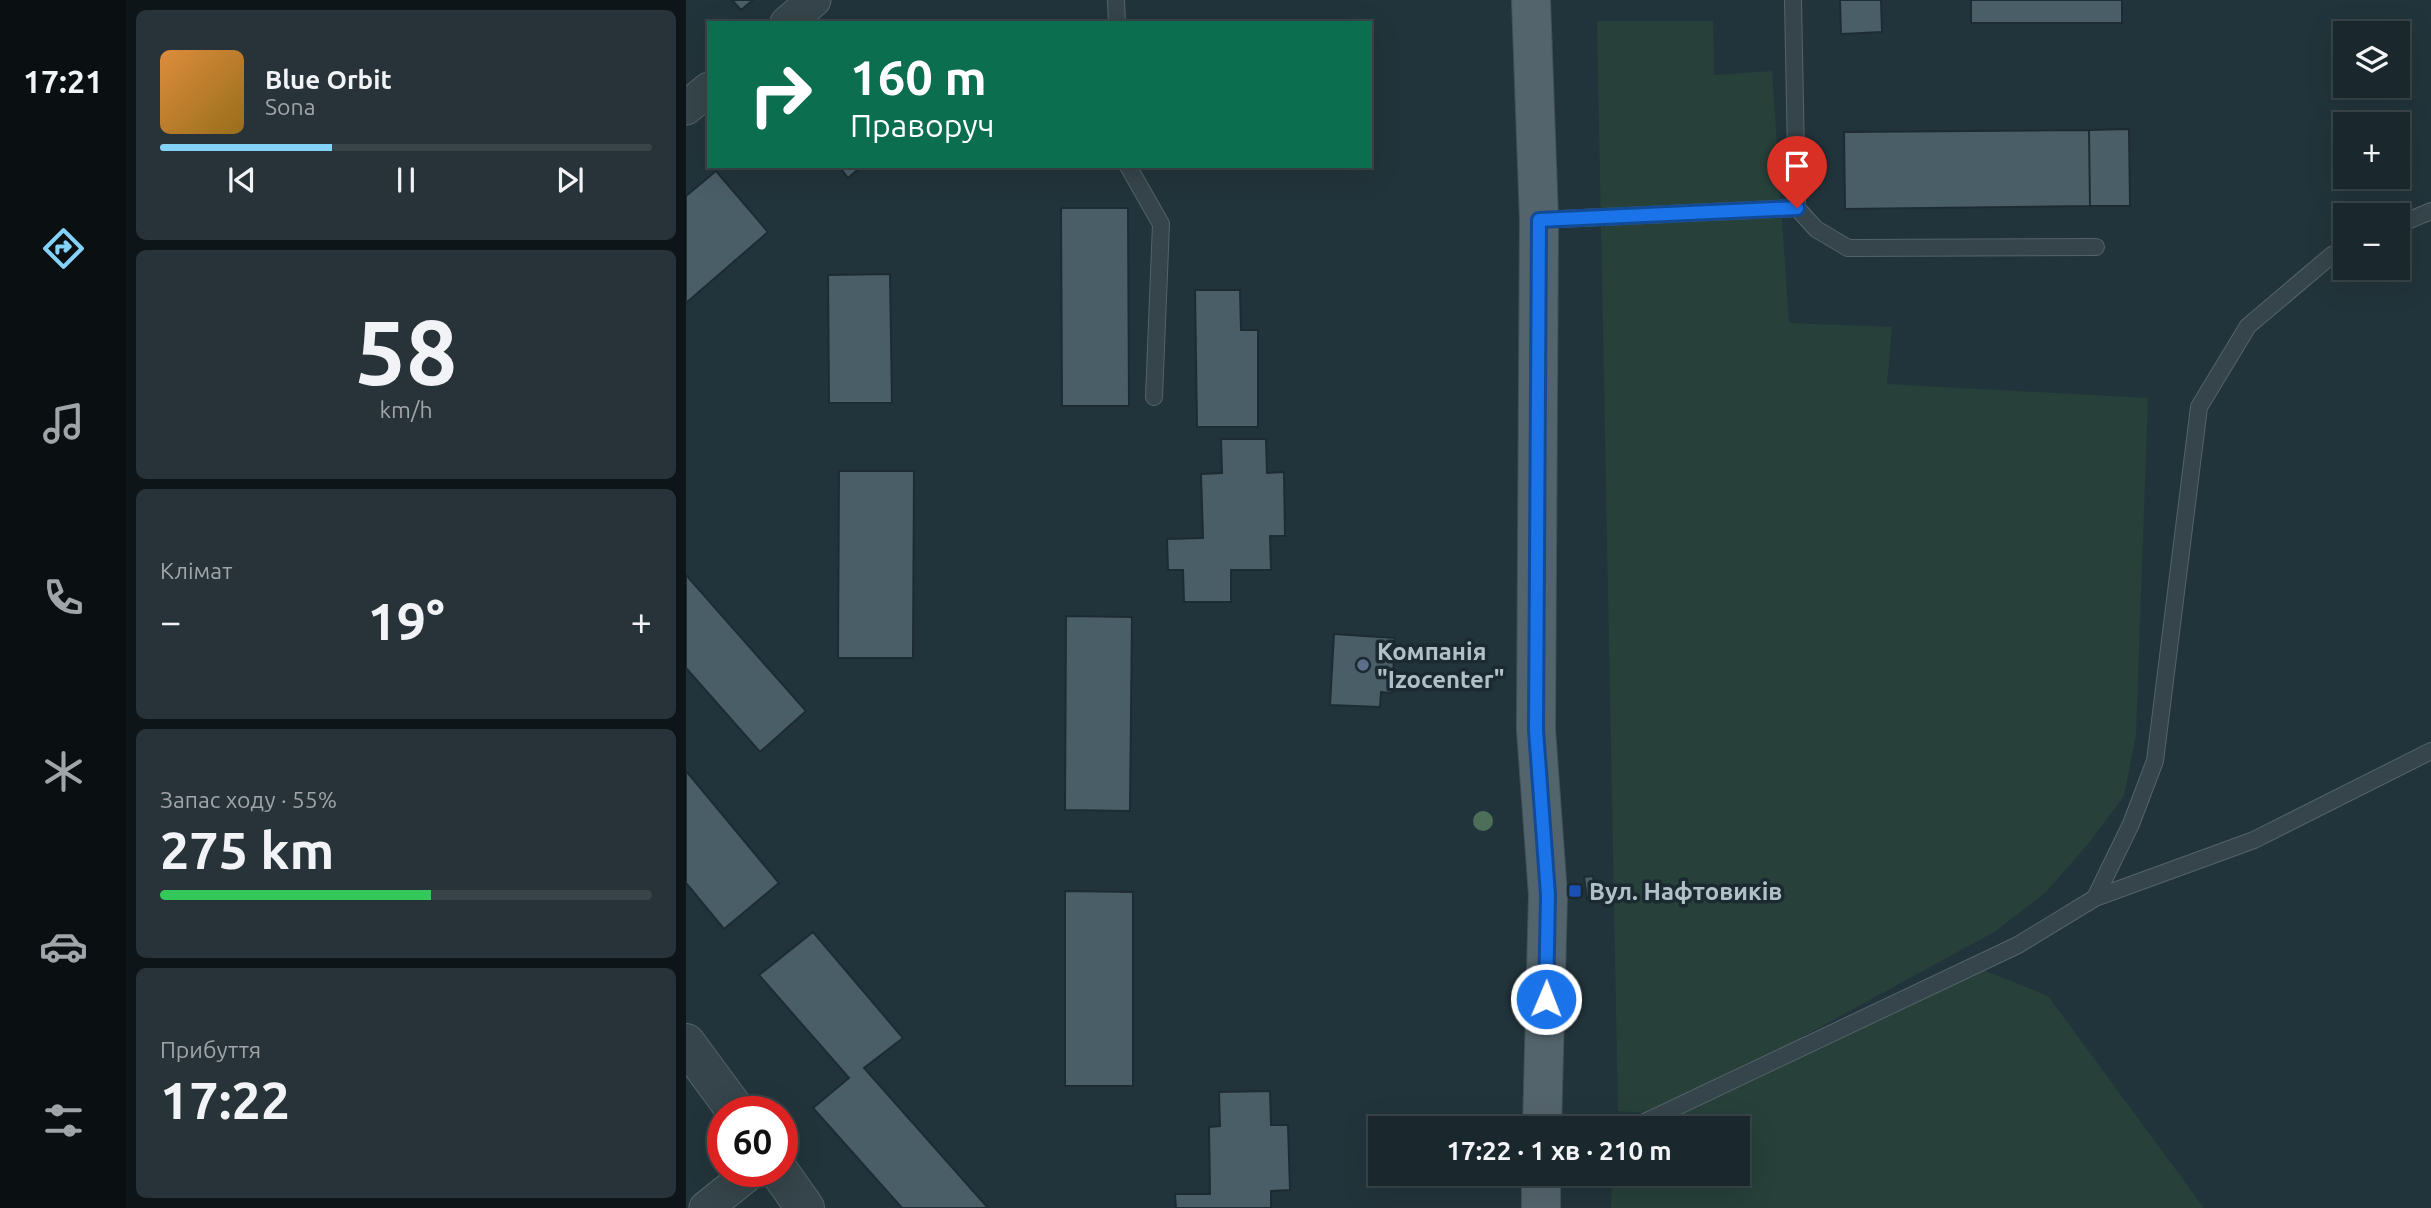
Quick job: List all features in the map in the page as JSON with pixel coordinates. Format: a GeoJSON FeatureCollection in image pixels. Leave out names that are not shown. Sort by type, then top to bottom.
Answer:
{"type":"FeatureCollection","features":[{"type":"Feature","properties":{"kind":"main road"},"geometry":{"type":"LineString","coordinates":[[1531,0],[1539,220],[1536,730],[1548,895],[1542,1116]]}},
{"type":"Feature","properties":{"kind":"main road"},"geometry":{"type":"LineString","coordinates":[[1541,1186],[1541,1208]]}},
{"type":"Feature","properties":{"kind":"street"},"geometry":{"type":"LineString","coordinates":[[789,21],[814,0]]}},
{"type":"Feature","properties":{"kind":"street"},"geometry":{"type":"LineString","coordinates":[[686,108],[707,91]]}},
{"type":"Feature","properties":{"kind":"street"},"geometry":{"type":"LineString","coordinates":[[686,1043],[725,1096]]}},
{"type":"Feature","properties":{"kind":"street"},"geometry":{"type":"LineString","coordinates":[[706,1208],[732,1187]]}},
{"type":"Feature","properties":{"kind":"street"},"geometry":{"type":"LineString","coordinates":[[790,1187],[805,1208]]}},
{"type":"Feature","properties":{"kind":"lane"},"geometry":{"type":"LineString","coordinates":[[1116,0],[1117,21]]}},
{"type":"Feature","properties":{"kind":"lane"},"geometry":{"type":"LineString","coordinates":[[1793,0],[1797,208],[1816,229],[1848,248],[2096,247]]}},
{"type":"Feature","properties":{"kind":"lane"},"geometry":{"type":"LineString","coordinates":[[1129,168],[1161,224],[1154,397]]}},
{"type":"Feature","properties":{"kind":"lane"},"geometry":{"type":"LineString","coordinates":[[1539,220],[1797,208]]}},
{"type":"Feature","properties":{"kind":"lane"},"geometry":{"type":"LineString","coordinates":[[2410,220],[2431,211]]}},
{"type":"Feature","properties":{"kind":"lane"},"geometry":{"type":"LineString","coordinates":[[2095,898],[2131,824],[2155,761],[2199,407],[2248,326],[2333,255]]}},
{"type":"Feature","properties":{"kind":"lane"},"geometry":{"type":"LineString","coordinates":[[1657,1116],[2018,945],[2095,898],[2254,840],[2431,751]]}},
{"type":"Feature","properties":{"kind":"green space"},"geometry":{"type":"Polygon","coordinates":[[[1597,21],[1713,21],[1714,75],[1772,71],[1789,323],[1892,327],[1887,384],[2148,398],[2136,735],[2124,796],[2088,844],[2046,892],[1996,931],[1661,1114],[1618,1111],[1597,21]]]}},
{"type":"Feature","properties":{"kind":"green space"},"geometry":{"type":"Polygon","coordinates":[[[1981,969],[2048,996],[2204,1208],[1611,1208],[1612,1186],[1750,1186],[1750,1116],[1668,1116],[1981,969]]]}},
{"type":"Feature","properties":{"kind":"building"},"geometry":{"type":"Polygon","coordinates":[[[732,0],[753,0],[741,10],[732,0]]]}},
{"type":"Feature","properties":{"kind":"building"},"geometry":{"type":"Polygon","coordinates":[[[1840,0],[1881,0],[1882,32],[1841,34],[1840,0]]]}},
{"type":"Feature","properties":{"kind":"building"},"geometry":{"type":"Polygon","coordinates":[[[1971,0],[2122,0],[2122,23],[1971,23],[1971,0]]]}},
{"type":"Feature","properties":{"kind":"building"},"geometry":{"type":"Polygon","coordinates":[[[2129,129],[2130,206],[2090,206],[2089,130],[2129,129]]]}},
{"type":"Feature","properties":{"kind":"building"},"geometry":{"type":"Polygon","coordinates":[[[2089,130],[2090,206],[1845,209],[1844,132],[2089,130]]]}},
{"type":"Feature","properties":{"kind":"building"},"geometry":{"type":"Polygon","coordinates":[[[840,168],[860,168],[848,178],[840,168]]]}},
{"type":"Feature","properties":{"kind":"building"},"geometry":{"type":"Polygon","coordinates":[[[716,171],[768,232],[686,303],[686,196],[716,171]]]}},
{"type":"Feature","properties":{"kind":"building"},"geometry":{"type":"Polygon","coordinates":[[[1061,208],[1128,208],[1129,406],[1062,406],[1061,208]]]}},
{"type":"Feature","properties":{"kind":"building"},"geometry":{"type":"Polygon","coordinates":[[[890,274],[892,403],[829,403],[828,275],[890,274]]]}},
{"type":"Feature","properties":{"kind":"building"},"geometry":{"type":"Polygon","coordinates":[[[1195,290],[1240,290],[1241,330],[1258,330],[1258,427],[1197,427],[1195,290]]]}},
{"type":"Feature","properties":{"kind":"building"},"geometry":{"type":"Polygon","coordinates":[[[1221,439],[1266,439],[1267,473],[1284,472],[1285,536],[1270,536],[1271,570],[1231,570],[1231,602],[1184,602],[1183,570],[1168,570],[1167,539],[1203,538],[1201,474],[1222,473],[1221,439]]]}},
{"type":"Feature","properties":{"kind":"building"},"geometry":{"type":"Polygon","coordinates":[[[839,471],[914,471],[913,658],[838,658],[839,471]]]}},
{"type":"Feature","properties":{"kind":"building"},"geometry":{"type":"Polygon","coordinates":[[[686,575],[806,711],[760,752],[686,668],[686,575]]]}},
{"type":"Feature","properties":{"kind":"building"},"geometry":{"type":"Polygon","coordinates":[[[1066,616],[1132,617],[1130,811],[1065,810],[1066,616]]]}},
{"type":"Feature","properties":{"kind":"building","name":"Компанія \"Izocenter\""},"geometry":{"type":"Polygon","coordinates":[[[1334,634],[1395,638],[1392,693],[1381,692],[1380,707],[1330,705],[1334,634]]]}},
{"type":"Feature","properties":{"kind":"building"},"geometry":{"type":"Polygon","coordinates":[[[686,771],[779,883],[724,929],[686,883],[686,771]]]}},
{"type":"Feature","properties":{"kind":"building"},"geometry":{"type":"Polygon","coordinates":[[[1593,876],[1596,898],[1587,899],[1584,877],[1593,876]]]}},
{"type":"Feature","properties":{"kind":"building"},"geometry":{"type":"Polygon","coordinates":[[[1065,891],[1133,892],[1133,1086],[1065,1086],[1065,891]]]}},
{"type":"Feature","properties":{"kind":"building"},"geometry":{"type":"Polygon","coordinates":[[[813,932],[903,1038],[864,1068],[988,1208],[902,1208],[813,1108],[849,1078],[759,975],[813,932]]]}},
{"type":"Feature","properties":{"kind":"building"},"geometry":{"type":"Polygon","coordinates":[[[1270,1091],[1271,1125],[1288,1125],[1290,1190],[1271,1191],[1271,1208],[1176,1208],[1175,1194],[1210,1194],[1209,1127],[1220,1126],[1219,1092],[1270,1091]]]}},
{"type":"Feature","properties":{"kind":"place","name":"Компанія \"Izocenter\""},"geometry":{"type":"Point","coordinates":[1363,665]}},
{"type":"Feature","properties":{"kind":"place","name":"Вул. Нафтовиків"},"geometry":{"type":"Point","coordinates":[1575,891]}},
{"type":"Feature","properties":{"kind":"route"},"geometry":{"type":"LineString","coordinates":[[1546,999],[1548,895],[1536,730],[1539,220],[1797,208]]}}]}
